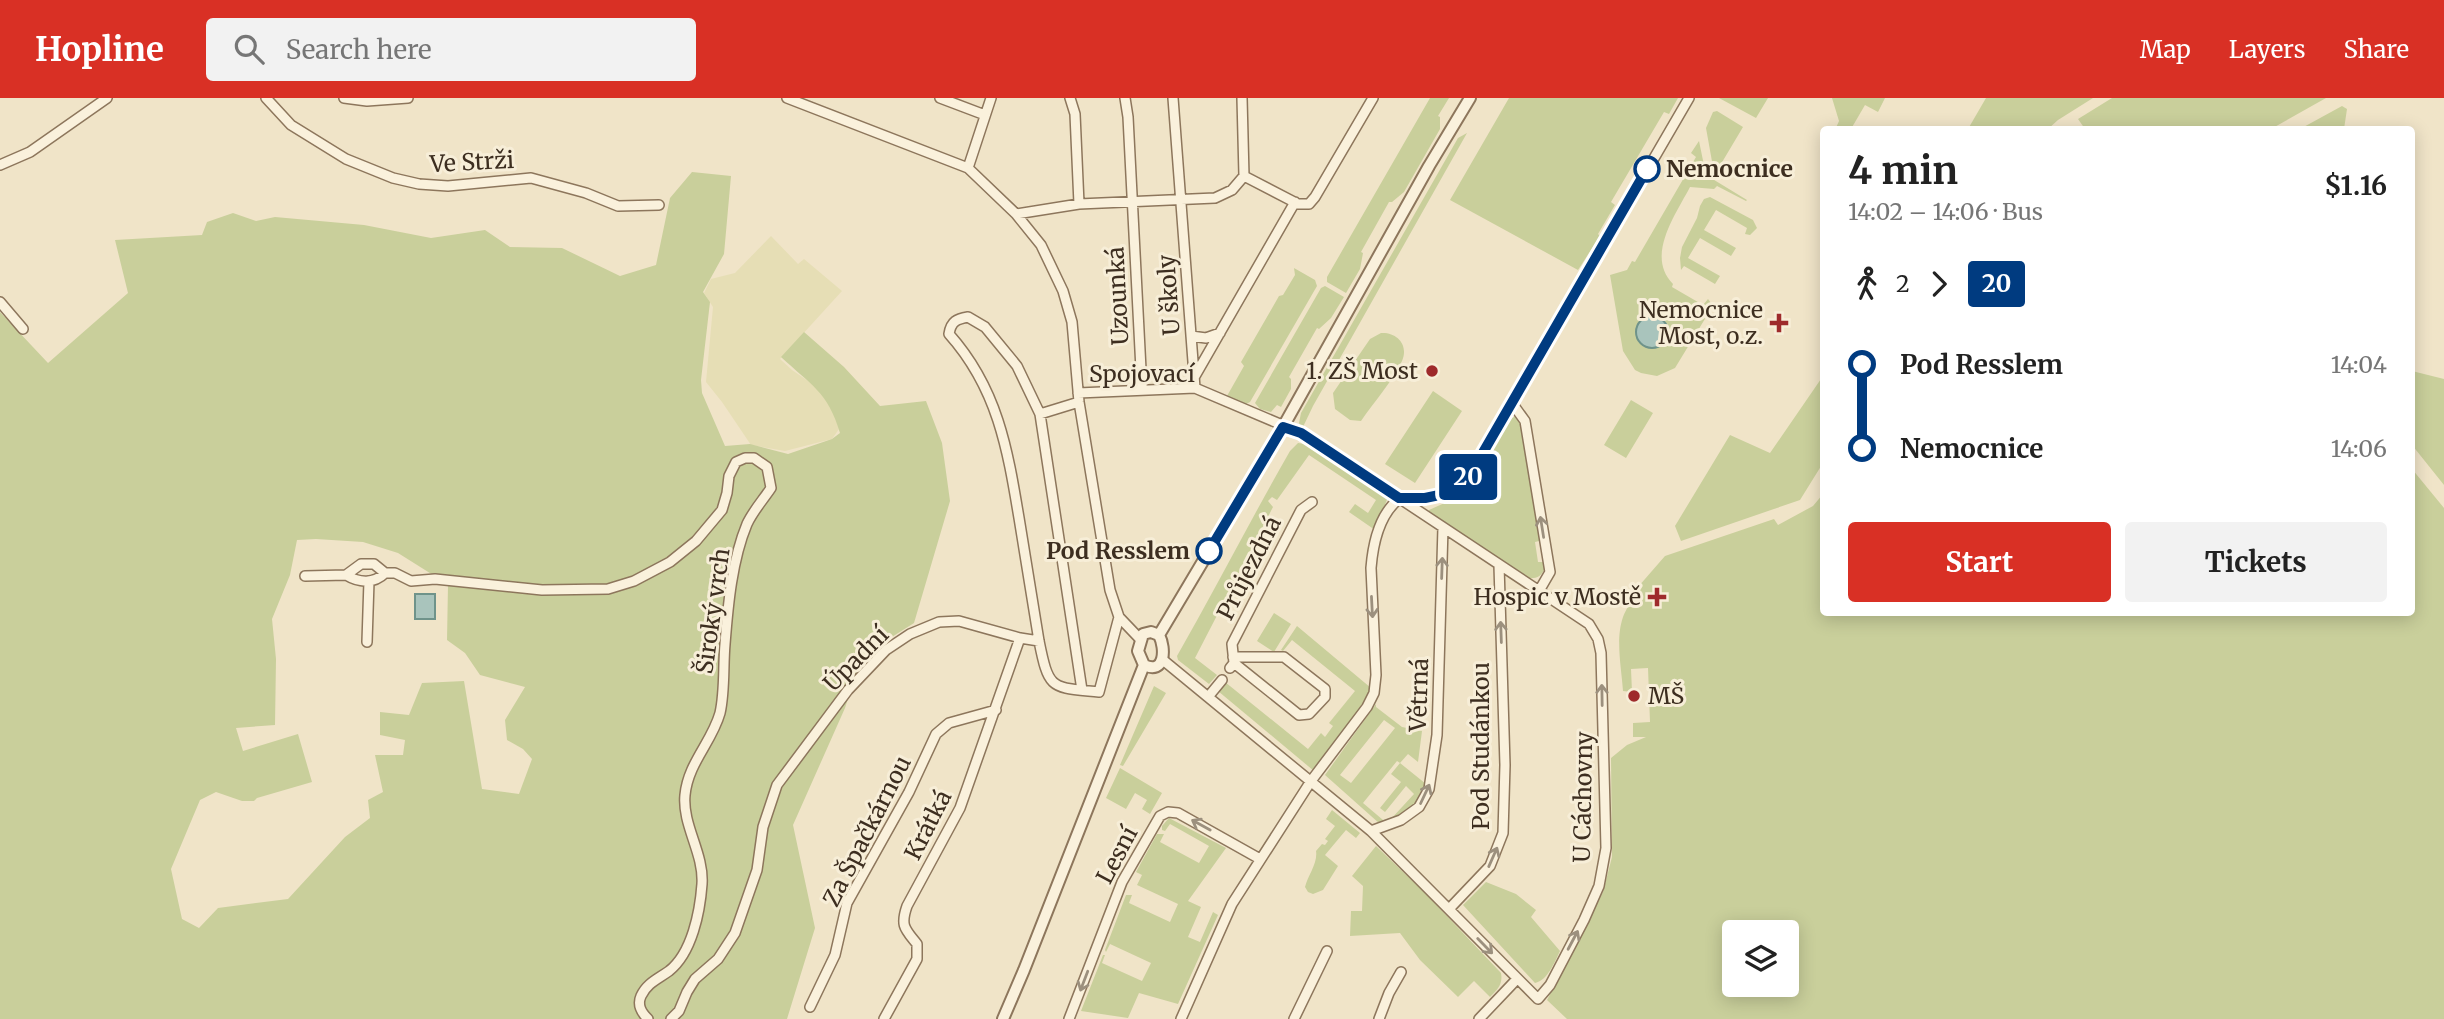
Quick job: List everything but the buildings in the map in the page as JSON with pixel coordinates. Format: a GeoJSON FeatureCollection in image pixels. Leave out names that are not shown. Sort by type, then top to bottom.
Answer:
{"type":"FeatureCollection","features":[{"type":"Feature","properties":{"kind":"street"},"geometry":{"type":"LineString","coordinates":[[0,165],[30,152],[107,98]]}},
{"type":"Feature","properties":{"kind":"street","name":"Ve Strži"},"geometry":{"type":"LineString","coordinates":[[265,98],[292,125],[346,159],[393,178],[419,184],[448,186],[531,178],[586,193],[618,206],[659,205]]}},
{"type":"Feature","properties":{"kind":"street"},"geometry":{"type":"LineString","coordinates":[[344,98],[367,101],[408,98]]}},
{"type":"Feature","properties":{"kind":"street"},"geometry":{"type":"LineString","coordinates":[[787,98],[968,168],[1016,214],[1049,259],[1063,291],[1072,323],[1092,493],[1110,590],[1119,617],[1140,639]]}},
{"type":"Feature","properties":{"kind":"street"},"geometry":{"type":"LineString","coordinates":[[940,98],[985,115]]}},
{"type":"Feature","properties":{"kind":"street"},"geometry":{"type":"LineString","coordinates":[[968,168],[990,98]]}},
{"type":"Feature","properties":{"kind":"street"},"geometry":{"type":"LineString","coordinates":[[1070,98],[1075,114],[1079,204]]}},
{"type":"Feature","properties":{"kind":"street","name":"Uzounká"},"geometry":{"type":"LineString","coordinates":[[1125,98],[1129,117],[1142,389]]}},
{"type":"Feature","properties":{"kind":"street","name":"U školy"},"geometry":{"type":"LineString","coordinates":[[1174,98],[1195,388]]}},
{"type":"Feature","properties":{"kind":"street"},"geometry":{"type":"LineString","coordinates":[[1016,214],[1079,204],[1215,198],[1231,190],[1244,176],[1242,98]]}},
{"type":"Feature","properties":{"kind":"street"},"geometry":{"type":"LineString","coordinates":[[1244,176],[1295,202],[1308,204],[1315,197],[1373,98]]}},
{"type":"Feature","properties":{"kind":"street"},"geometry":{"type":"LineString","coordinates":[[1144,665],[1157,667],[1163,660],[1159,635],[1283,427],[1470,98]]}},
{"type":"Feature","properties":{"kind":"street"},"geometry":{"type":"LineString","coordinates":[[1181,1019],[1232,904],[1311,781],[1367,707],[1374,692],[1376,675],[1372,551],[1388,507],[1399,498],[1425,498],[1449,493],[1470,475],[1689,98]]}},
{"type":"Feature","properties":{"kind":"street"},"geometry":{"type":"LineString","coordinates":[[1194,378],[1295,202]]}},
{"type":"Feature","properties":{"kind":"street"},"geometry":{"type":"LineString","coordinates":[[0,302],[23,329]]}},
{"type":"Feature","properties":{"kind":"street"},"geometry":{"type":"LineString","coordinates":[[1082,690],[1040,414],[1017,366],[985,327],[968,317],[957,319],[951,325],[949,334],[966,352],[994,406],[1006,445],[1039,641],[1045,670],[1052,684],[1060,688],[1099,692],[1119,617]]}},
{"type":"Feature","properties":{"kind":"street"},"geometry":{"type":"LineString","coordinates":[[1191,336],[1206,338],[1220,332]]}},
{"type":"Feature","properties":{"kind":"street","name":"Spojovací"},"geometry":{"type":"LineString","coordinates":[[1040,414],[1079,398],[1142,389],[1195,388],[1301,433],[1588,625]]}},
{"type":"Feature","properties":{"kind":"street"},"geometry":{"type":"LineString","coordinates":[[1512,403],[1525,421],[1550,572],[1539,592]]}},
{"type":"Feature","properties":{"kind":"street","name":"Široký vrch"},"geometry":{"type":"LineString","coordinates":[[346,575],[361,564],[374,564],[384,573],[395,573],[411,581],[435,579],[542,590],[608,589],[634,581],[670,562],[696,541],[722,510],[729,476],[736,462],[754,458],[767,467],[771,488],[748,522],[734,574],[725,644],[721,709],[717,723],[694,762],[685,794],[687,815],[698,849],[702,879],[700,904],[688,943],[678,962],[653,981],[640,999],[640,1009],[648,1019]]}},
{"type":"Feature","properties":{"kind":"street","name":"Průjezdná"},"geometry":{"type":"LineString","coordinates":[[1233,663],[1284,657],[1325,689],[1325,697],[1309,714],[1299,715],[1233,663],[1231,645],[1301,510],[1312,502]]}},
{"type":"Feature","properties":{"kind":"street","name":"Větrná"},"geometry":{"type":"LineString","coordinates":[[1371,831],[1401,820],[1419,807],[1429,789],[1437,735],[1443,527]]}},
{"type":"Feature","properties":{"kind":"street","name":"Pod Studánkou"},"geometry":{"type":"LineString","coordinates":[[1450,908],[1490,866],[1503,834],[1505,765],[1499,565]]}},
{"type":"Feature","properties":{"kind":"street"},"geometry":{"type":"LineString","coordinates":[[367,642],[369,581],[378,579],[384,573]]}},
{"type":"Feature","properties":{"kind":"street","name":"Široký vrch"},"geometry":{"type":"LineString","coordinates":[[305,576],[346,575],[355,580],[369,581]]}},
{"type":"Feature","properties":{"kind":"street","name":"Úpadní"},"geometry":{"type":"LineString","coordinates":[[671,1019],[680,1011],[695,979],[718,959],[735,933],[757,870],[763,827],[777,785],[848,691],[886,650],[910,634],[939,622],[959,621],[1039,641]]}},
{"type":"Feature","properties":{"kind":"street","name":"U Cáchovny"},"geometry":{"type":"LineString","coordinates":[[1517,979],[1538,999],[1550,985],[1599,886],[1606,848],[1601,653],[1598,639],[1588,625]]}},
{"type":"Feature","properties":{"kind":"street"},"geometry":{"type":"LineString","coordinates":[[1003,1019],[1144,665],[1138,650],[1140,639],[1143,634],[1151,632],[1159,635]]}},
{"type":"Feature","properties":{"kind":"street","name":"Krátká"},"geometry":{"type":"LineString","coordinates":[[884,1019],[917,959],[917,944],[905,929],[902,919],[960,808],[1020,638]]}},
{"type":"Feature","properties":{"kind":"street"},"geometry":{"type":"LineString","coordinates":[[1163,660],[1371,831],[1450,908],[1517,979],[1479,1019]]}},
{"type":"Feature","properties":{"kind":"street"},"geometry":{"type":"LineString","coordinates":[[1208,697],[1222,680]]}},
{"type":"Feature","properties":{"kind":"street","name":"Za Špačkárnou"},"geometry":{"type":"LineString","coordinates":[[810,1007],[835,955],[847,903],[909,792],[936,734],[948,723],[996,710]]}},
{"type":"Feature","properties":{"kind":"street","name":"Lesní"},"geometry":{"type":"LineString","coordinates":[[1069,1019],[1122,882],[1160,816],[1168,812],[1178,813],[1260,859]]}},
{"type":"Feature","properties":{"kind":"street"},"geometry":{"type":"LineString","coordinates":[[1294,1019],[1327,951]]}},
{"type":"Feature","properties":{"kind":"street"},"geometry":{"type":"LineString","coordinates":[[1379,1019],[1401,972]]}},
{"type":"Feature","properties":{"kind":"shaded area"},"geometry":{"type":"Polygon","coordinates":[[[771,236],[798,264],[804,259],[842,291],[780,359],[825,397],[839,429],[832,439],[785,451],[751,445],[706,382],[713,307],[704,293],[711,279],[735,273],[771,236]]]}},
{"type":"Feature","properties":{"kind":"green space"},"geometry":{"type":"Polygon","coordinates":[[[1430,98],[1449,98],[1438,116],[1440,129],[1404,192],[1389,202],[1361,252],[1360,269],[1346,293],[1327,282],[1327,277],[1430,98]]]}},
{"type":"Feature","properties":{"kind":"green space"},"geometry":{"type":"Polygon","coordinates":[[[1509,98],[1678,98],[1669,114],[1664,112],[1611,202],[1615,205],[1598,234],[1600,236],[1578,270],[1450,200],[1509,98]]]}},
{"type":"Feature","properties":{"kind":"green space"},"geometry":{"type":"Polygon","coordinates":[[[1719,98],[1768,98],[1756,118],[1719,98]]]}},
{"type":"Feature","properties":{"kind":"green space"},"geometry":{"type":"Polygon","coordinates":[[[1832,98],[1885,98],[1878,112],[1865,105],[1853,126],[1837,126],[1839,121],[1832,98]]]}},
{"type":"Feature","properties":{"kind":"green space"},"geometry":{"type":"Polygon","coordinates":[[[1986,98],[2093,98],[2051,126],[1970,126],[1986,98]]]}},
{"type":"Feature","properties":{"kind":"green space"},"geometry":{"type":"Polygon","coordinates":[[[2112,98],[2326,98],[2276,126],[2083,126],[2078,119],[2112,98]]]}},
{"type":"Feature","properties":{"kind":"green space"},"geometry":{"type":"Polygon","coordinates":[[[2342,106],[2347,109],[2344,126],[2305,126],[2342,106]]]}},
{"type":"Feature","properties":{"kind":"green space"},"geometry":{"type":"Polygon","coordinates":[[[1717,111],[1743,127],[1715,170],[1706,128],[1713,112],[1717,111]]]}},
{"type":"Feature","properties":{"kind":"green space"},"geometry":{"type":"Polygon","coordinates":[[[1467,133],[1302,429],[1299,423],[1301,413],[1458,138],[1467,133]]]}},
{"type":"Feature","properties":{"kind":"green space"},"geometry":{"type":"Polygon","coordinates":[[[1699,141],[1706,175],[1747,200],[1717,186],[1714,189],[1690,187],[1666,235],[1662,261],[1672,287],[1703,305],[1708,299],[1711,309],[1675,368],[1657,376],[1641,373],[1635,370],[1623,351],[1610,275],[1627,270],[1632,261],[1635,262],[1696,157],[1691,153],[1699,141]],[[1654,317],[1637,337],[1648,347],[1658,347],[1661,319],[1654,317]]]}},
{"type":"Feature","properties":{"kind":"green space"},"geometry":{"type":"Polygon","coordinates":[[[692,172],[731,176],[724,254],[703,292],[710,302],[701,380],[702,393],[725,446],[750,444],[788,454],[832,439],[840,433],[824,398],[781,357],[804,332],[844,367],[880,406],[926,401],[942,443],[950,501],[914,623],[884,642],[858,667],[845,708],[793,825],[815,928],[787,1019],[0,1019],[0,312],[48,363],[128,293],[115,240],[202,235],[207,222],[233,213],[256,221],[275,217],[364,225],[431,238],[485,230],[510,247],[562,248],[620,276],[656,265],[670,198],[692,172]],[[297,540],[290,575],[272,619],[276,659],[275,725],[236,728],[243,751],[298,734],[312,782],[254,801],[242,801],[216,792],[200,800],[171,869],[182,919],[199,928],[218,908],[288,899],[345,837],[370,818],[368,800],[383,792],[375,755],[403,755],[405,740],[380,735],[380,712],[409,715],[422,683],[464,681],[482,789],[519,794],[532,759],[523,749],[507,740],[505,720],[525,687],[480,675],[465,653],[447,640],[448,585],[493,589],[433,575],[398,553],[363,542],[297,540]]]}},
{"type":"Feature","properties":{"kind":"green space"},"geometry":{"type":"Polygon","coordinates":[[[1710,197],[1753,220],[1757,228],[1750,235],[1745,234],[1747,228],[1716,210],[1704,230],[1736,248],[1731,256],[1700,238],[1688,258],[1720,276],[1715,284],[1684,266],[1681,270],[1680,258],[1700,206],[1704,199],[1710,197]]]}},
{"type":"Feature","properties":{"kind":"green space"},"geometry":{"type":"Polygon","coordinates":[[[1294,268],[1315,280],[1317,286],[1250,402],[1246,404],[1227,396],[1244,366],[1241,362],[1279,296],[1283,295],[1295,275],[1294,268]]]}},
{"type":"Feature","properties":{"kind":"green space"},"geometry":{"type":"Polygon","coordinates":[[[1325,286],[1344,297],[1331,318],[1317,328],[1289,377],[1291,389],[1281,407],[1277,405],[1271,412],[1260,409],[1255,403],[1321,288],[1325,286]]]}},
{"type":"Feature","properties":{"kind":"green space"},"geometry":{"type":"Polygon","coordinates":[[[1381,333],[1397,337],[1403,345],[1402,361],[1361,421],[1350,420],[1335,409],[1333,393],[1370,339],[1381,333]]]}},
{"type":"Feature","properties":{"kind":"green space"},"geometry":{"type":"Polygon","coordinates":[[[2415,372],[2444,379],[2444,485],[2415,449],[2415,372]]]}},
{"type":"Feature","properties":{"kind":"green space"},"geometry":{"type":"Polygon","coordinates":[[[1820,380],[1820,468],[1800,500],[1681,541],[1675,526],[1730,435],[1770,453],[1820,380]]]}},
{"type":"Feature","properties":{"kind":"green space"},"geometry":{"type":"Polygon","coordinates":[[[1433,391],[1462,411],[1415,483],[1385,464],[1433,391]]]}},
{"type":"Feature","properties":{"kind":"green space"},"geometry":{"type":"Polygon","coordinates":[[[1631,400],[1653,413],[1626,458],[1604,445],[1631,400]]]}},
{"type":"Feature","properties":{"kind":"green space"},"geometry":{"type":"Polygon","coordinates":[[[1516,416],[1521,421],[1542,536],[1535,542],[1538,562],[1543,562],[1545,568],[1538,577],[1533,578],[1526,578],[1429,513],[1429,510],[1449,501],[1471,485],[1510,419],[1516,416]]]}},
{"type":"Feature","properties":{"kind":"green space"},"geometry":{"type":"Polygon","coordinates":[[[1298,443],[1305,444],[1388,497],[1375,530],[1349,512],[1355,504],[1368,513],[1376,500],[1309,455],[1277,500],[1272,497],[1268,501],[1273,507],[1195,658],[1217,675],[1209,684],[1178,660],[1177,656],[1290,451],[1298,443]]]}},
{"type":"Feature","properties":{"kind":"green space"},"geometry":{"type":"Polygon","coordinates":[[[2415,473],[2444,508],[2444,1019],[1567,1019],[1547,1000],[1603,892],[1612,857],[1611,758],[1627,745],[1646,737],[1633,737],[1633,723],[1650,722],[1648,668],[1631,669],[1632,692],[1623,691],[1619,640],[1624,616],[1629,605],[1638,596],[1638,587],[1665,556],[1774,519],[1778,525],[1813,506],[1820,498],[1820,616],[2415,616],[2415,473]]]}},
{"type":"Feature","properties":{"kind":"green space"},"geometry":{"type":"Polygon","coordinates":[[[1274,613],[1291,624],[1274,652],[1257,641],[1274,613]]]}},
{"type":"Feature","properties":{"kind":"green space"},"geometry":{"type":"Polygon","coordinates":[[[1297,626],[1371,688],[1358,714],[1314,771],[1218,691],[1225,682],[1308,749],[1321,733],[1325,737],[1333,726],[1329,723],[1355,691],[1292,640],[1281,650],[1297,626]]]}},
{"type":"Feature","properties":{"kind":"green space"},"geometry":{"type":"Polygon","coordinates":[[[1154,686],[1166,693],[1123,766],[1120,765],[1154,686]]]}},
{"type":"Feature","properties":{"kind":"green space"},"geometry":{"type":"Polygon","coordinates":[[[1376,704],[1376,707],[1402,727],[1422,731],[1418,762],[1408,754],[1400,763],[1426,784],[1409,811],[1397,818],[1380,824],[1325,775],[1376,704]],[[1384,720],[1340,775],[1351,783],[1395,728],[1384,720]],[[1397,761],[1363,803],[1383,820],[1391,819],[1414,794],[1406,786],[1385,812],[1380,808],[1401,782],[1391,774],[1400,763],[1397,761]]]}},
{"type":"Feature","properties":{"kind":"green space"},"geometry":{"type":"Polygon","coordinates":[[[1120,768],[1162,793],[1150,814],[1142,809],[1147,800],[1135,793],[1126,809],[1106,798],[1120,768]]]}},
{"type":"Feature","properties":{"kind":"green space"},"geometry":{"type":"Polygon","coordinates":[[[1332,810],[1360,833],[1356,838],[1346,830],[1325,855],[1338,866],[1323,890],[1313,894],[1305,887],[1314,865],[1316,851],[1322,844],[1325,845],[1328,841],[1325,839],[1335,826],[1326,819],[1332,810]]]}},
{"type":"Feature","properties":{"kind":"green space"},"geometry":{"type":"Polygon","coordinates":[[[1169,818],[1226,848],[1188,901],[1201,907],[1188,937],[1200,942],[1213,912],[1218,915],[1178,1004],[1139,993],[1128,1018],[1081,1011],[1103,955],[1102,963],[1142,981],[1151,963],[1110,944],[1106,952],[1105,950],[1126,895],[1132,895],[1129,903],[1170,922],[1178,904],[1137,885],[1142,875],[1136,872],[1157,834],[1164,834],[1160,842],[1199,863],[1209,846],[1170,824],[1165,831],[1162,830],[1169,818]]]}},
{"type":"Feature","properties":{"kind":"green space"},"geometry":{"type":"Polygon","coordinates":[[[1376,846],[1501,973],[1499,986],[1490,997],[1474,981],[1458,997],[1420,960],[1400,933],[1350,936],[1351,911],[1362,911],[1363,886],[1352,876],[1376,846]]]}},
{"type":"Feature","properties":{"kind":"green space"},"geometry":{"type":"Polygon","coordinates":[[[1486,882],[1516,894],[1536,910],[1531,917],[1560,951],[1550,970],[1540,981],[1535,983],[1463,905],[1486,882]]]}},
{"type":"Feature","properties":{"kind":"water"},"geometry":{"type":"Polygon","coordinates":[[[1652,316],[1663,321],[1668,332],[1663,343],[1652,348],[1641,343],[1636,332],[1641,321],[1652,316]]]}},
{"type":"Feature","properties":{"kind":"water"},"geometry":{"type":"Polygon","coordinates":[[[415,594],[435,594],[435,619],[415,619],[415,594]]]}},
{"type":"Feature","properties":{"kind":"bus line","name":"20"},"geometry":{"type":"LineString","coordinates":[[1209,551],[1283,427],[1301,433],[1399,498],[1425,498],[1449,493],[1470,475],[1647,169]]}},
{"type":"Feature","properties":{"kind":"place","name":"Nemocnice"},"geometry":{"type":"Point","coordinates":[1647,169]}},
{"type":"Feature","properties":{"kind":"place","name":"Nemocnice Most, o.z."},"geometry":{"type":"Point","coordinates":[1779,323]}},
{"type":"Feature","properties":{"kind":"place","name":"1. ZŠ Most"},"geometry":{"type":"Point","coordinates":[1432,371]}},
{"type":"Feature","properties":{"kind":"place","name":"Pod Resslem"},"geometry":{"type":"Point","coordinates":[1209,551]}},
{"type":"Feature","properties":{"kind":"place","name":"Hospic v Mostě"},"geometry":{"type":"Point","coordinates":[1657,597]}},
{"type":"Feature","properties":{"kind":"place","name":"MŠ"},"geometry":{"type":"Point","coordinates":[1634,696]}}]}
